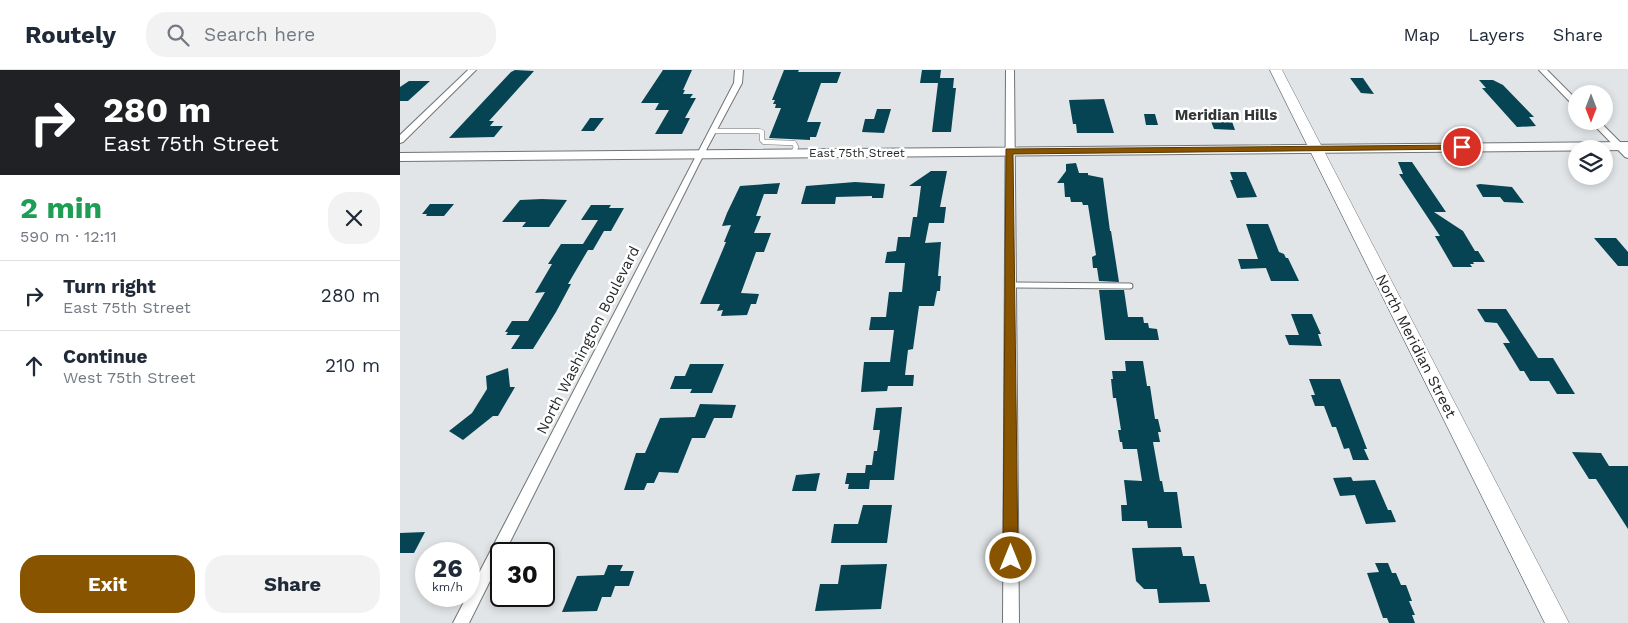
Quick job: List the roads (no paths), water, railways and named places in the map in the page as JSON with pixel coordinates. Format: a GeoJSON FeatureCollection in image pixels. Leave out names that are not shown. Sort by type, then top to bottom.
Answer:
{"type":"FeatureCollection","features":[{"type":"Feature","properties":{"kind":"main road","name":"North Meridian Street"},"geometry":{"type":"LineString","coordinates":[[1276,70],[1557,623]]}},
{"type":"Feature","properties":{"kind":"street"},"geometry":{"type":"LineString","coordinates":[[400,140],[472,70]]}},
{"type":"Feature","properties":{"kind":"street","name":"North Washington Boulevard"},"geometry":{"type":"LineString","coordinates":[[461,623],[738,83],[739,70]]}},
{"type":"Feature","properties":{"kind":"street"},"geometry":{"type":"LineString","coordinates":[[1010,70],[1011,623]]}},
{"type":"Feature","properties":{"kind":"street"},"geometry":{"type":"LineString","coordinates":[[1543,70],[1568,95]]}},
{"type":"Feature","properties":{"kind":"street"},"geometry":{"type":"LineString","coordinates":[[1604,130],[1625,149]]}},
{"type":"Feature","properties":{"kind":"street","name":"East 75th Street"},"geometry":{"type":"LineString","coordinates":[[400,156],[1315,148],[1625,149]]}},
{"type":"Feature","properties":{"kind":"lane"},"geometry":{"type":"LineString","coordinates":[[712,131],[759,131],[762,132],[762,140],[764,142],[794,143],[796,147],[793,153]]}},
{"type":"Feature","properties":{"kind":"lane"},"geometry":{"type":"LineString","coordinates":[[1010,285],[1130,286]]}},
{"type":"Feature","properties":{"kind":"district","name":"Meridian Hills"},"geometry":{"type":"Point","coordinates":[1226,115]}}]}
